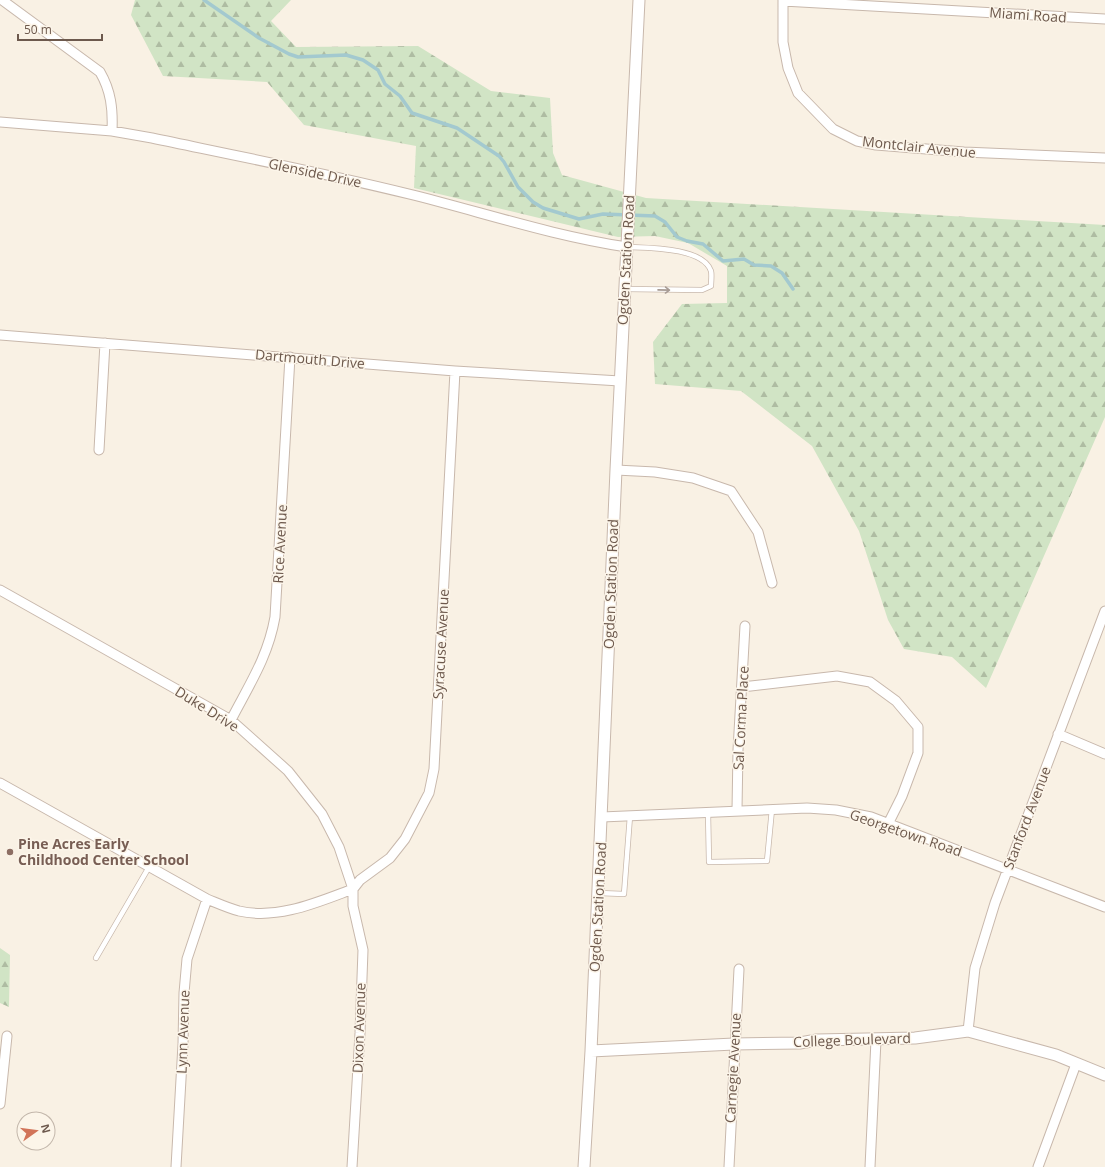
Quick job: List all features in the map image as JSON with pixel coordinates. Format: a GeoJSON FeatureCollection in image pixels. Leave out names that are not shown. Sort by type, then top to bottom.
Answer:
{"type":"FeatureCollection","features":[{"type":"Feature","properties":{"kind":"street"},"geometry":{"type":"LineString","coordinates":[[2,0],[100,72],[107,85],[111,98],[113,112],[112,131]]}},
{"type":"Feature","properties":{"kind":"street","name":"Ogden Station Road"},"geometry":{"type":"LineString","coordinates":[[584,1167],[599,894],[616,470],[639,0]]}},
{"type":"Feature","properties":{"kind":"street","name":"Miami Road"},"geometry":{"type":"LineString","coordinates":[[783,1],[1105,19]]}},
{"type":"Feature","properties":{"kind":"street","name":"Montclair Avenue"},"geometry":{"type":"LineString","coordinates":[[783,1],[783,42],[788,68],[798,93],[833,129],[857,141],[876,145],[964,152],[1105,158]]}},
{"type":"Feature","properties":{"kind":"street","name":"Glenside Drive"},"geometry":{"type":"LineString","coordinates":[[0,122],[112,131],[336,177],[409,194],[540,229],[599,243],[627,247]]}},
{"type":"Feature","properties":{"kind":"street","name":"Dartmouth Drive"},"geometry":{"type":"LineString","coordinates":[[0,335],[455,371],[620,381]]}},
{"type":"Feature","properties":{"kind":"street"},"geometry":{"type":"LineString","coordinates":[[99,450],[105,343]]}},
{"type":"Feature","properties":{"kind":"street","name":"Rice Avenue"},"geometry":{"type":"LineString","coordinates":[[230,720],[260,664],[271,639],[275,617],[290,357]]}},
{"type":"Feature","properties":{"kind":"street","name":"Syracuse Avenue"},"geometry":{"type":"LineString","coordinates":[[354,889],[360,880],[390,858],[405,839],[429,793],[434,769],[455,371]]}},
{"type":"Feature","properties":{"kind":"street"},"geometry":{"type":"LineString","coordinates":[[616,470],[655,472],[693,478],[731,491],[758,532],[772,583]]}},
{"type":"Feature","properties":{"kind":"street","name":"Duke Drive"},"geometry":{"type":"LineString","coordinates":[[0,590],[230,720],[288,771],[322,814],[339,847],[354,889]]}},
{"type":"Feature","properties":{"kind":"street","name":"Stanford Avenue"},"geometry":{"type":"LineString","coordinates":[[968,1030],[975,968],[995,903],[1105,611]]}},
{"type":"Feature","properties":{"kind":"street","name":"Sal Corma Place"},"geometry":{"type":"LineString","coordinates":[[737,810],[745,626]]}},
{"type":"Feature","properties":{"kind":"street"},"geometry":{"type":"LineString","coordinates":[[742,687],[837,676],[870,682],[896,701],[918,727],[918,753],[902,796],[888,824]]}},
{"type":"Feature","properties":{"kind":"street"},"geometry":{"type":"LineString","coordinates":[[1058,734],[1105,754]]}},
{"type":"Feature","properties":{"kind":"street"},"geometry":{"type":"LineString","coordinates":[[0,783],[207,899],[239,911],[260,913],[282,911],[313,904],[354,889]]}},
{"type":"Feature","properties":{"kind":"street","name":"Georgetown Road"},"geometry":{"type":"LineString","coordinates":[[602,817],[737,810],[836,810],[871,817],[1008,868],[1105,907]]}},
{"type":"Feature","properties":{"kind":"street","name":"Dixon Avenue"},"geometry":{"type":"LineString","coordinates":[[352,1167],[360,1033],[363,950],[353,906],[354,889]]}},
{"type":"Feature","properties":{"kind":"street","name":"Lynn Avenue"},"geometry":{"type":"LineString","coordinates":[[176,1167],[187,958],[207,899]]}},
{"type":"Feature","properties":{"kind":"street","name":"Carnegie Avenue"},"geometry":{"type":"LineString","coordinates":[[729,1167],[734,1044],[739,969]]}},
{"type":"Feature","properties":{"kind":"street","name":"College Boulevard"},"geometry":{"type":"LineString","coordinates":[[591,1051],[734,1044],[800,1043],[817,1040],[876,1040],[915,1038],[968,1030],[1056,1055],[1105,1075]]}},
{"type":"Feature","properties":{"kind":"street"},"geometry":{"type":"LineString","coordinates":[[0,1104],[7,1036]]}},
{"type":"Feature","properties":{"kind":"street"},"geometry":{"type":"LineString","coordinates":[[870,1167],[876,1040]]}},
{"type":"Feature","properties":{"kind":"street"},"geometry":{"type":"LineString","coordinates":[[1038,1167],[1076,1064]]}},
{"type":"Feature","properties":{"kind":"lane"},"geometry":{"type":"LineString","coordinates":[[625,289],[702,290],[711,286],[711,270],[701,258],[667,249],[627,247]]}},
{"type":"Feature","properties":{"kind":"lane"},"geometry":{"type":"LineString","coordinates":[[708,812],[709,862],[767,861],[772,809]]}},
{"type":"Feature","properties":{"kind":"lane"},"geometry":{"type":"LineString","coordinates":[[599,894],[624,894],[630,816]]}},
{"type":"Feature","properties":{"kind":"lane"},"geometry":{"type":"LineString","coordinates":[[96,958],[149,867]]}},
{"type":"Feature","properties":{"kind":"green space"},"geometry":{"type":"Polygon","coordinates":[[[135,0],[291,0],[271,21],[296,47],[418,46],[491,91],[550,98],[553,153],[562,175],[646,198],[1105,225],[1105,417],[986,688],[952,657],[904,649],[888,620],[859,531],[812,446],[741,391],[655,384],[653,342],[682,304],[727,303],[727,266],[688,243],[655,236],[618,237],[414,188],[416,146],[304,125],[267,82],[163,76],[131,15],[135,0]]]}},
{"type":"Feature","properties":{"kind":"green space"},"geometry":{"type":"Polygon","coordinates":[[[0,948],[10,955],[9,1007],[0,1003],[0,948]]]}},
{"type":"Feature","properties":{"kind":"waterway"},"geometry":{"type":"LineString","coordinates":[[204,0],[259,38],[289,54],[298,57],[346,55],[363,60],[378,70],[385,84],[400,96],[412,113],[457,128],[499,156],[518,187],[533,202],[543,208],[579,219],[603,214],[655,216],[665,222],[677,237],[687,241],[703,244],[723,261],[744,259],[754,265],[771,266],[782,273],[793,289]]}},
{"type":"Feature","properties":{"kind":"place","name":"Pine Acres Early Childhood Center School"},"geometry":{"type":"Point","coordinates":[10,852]}}]}
